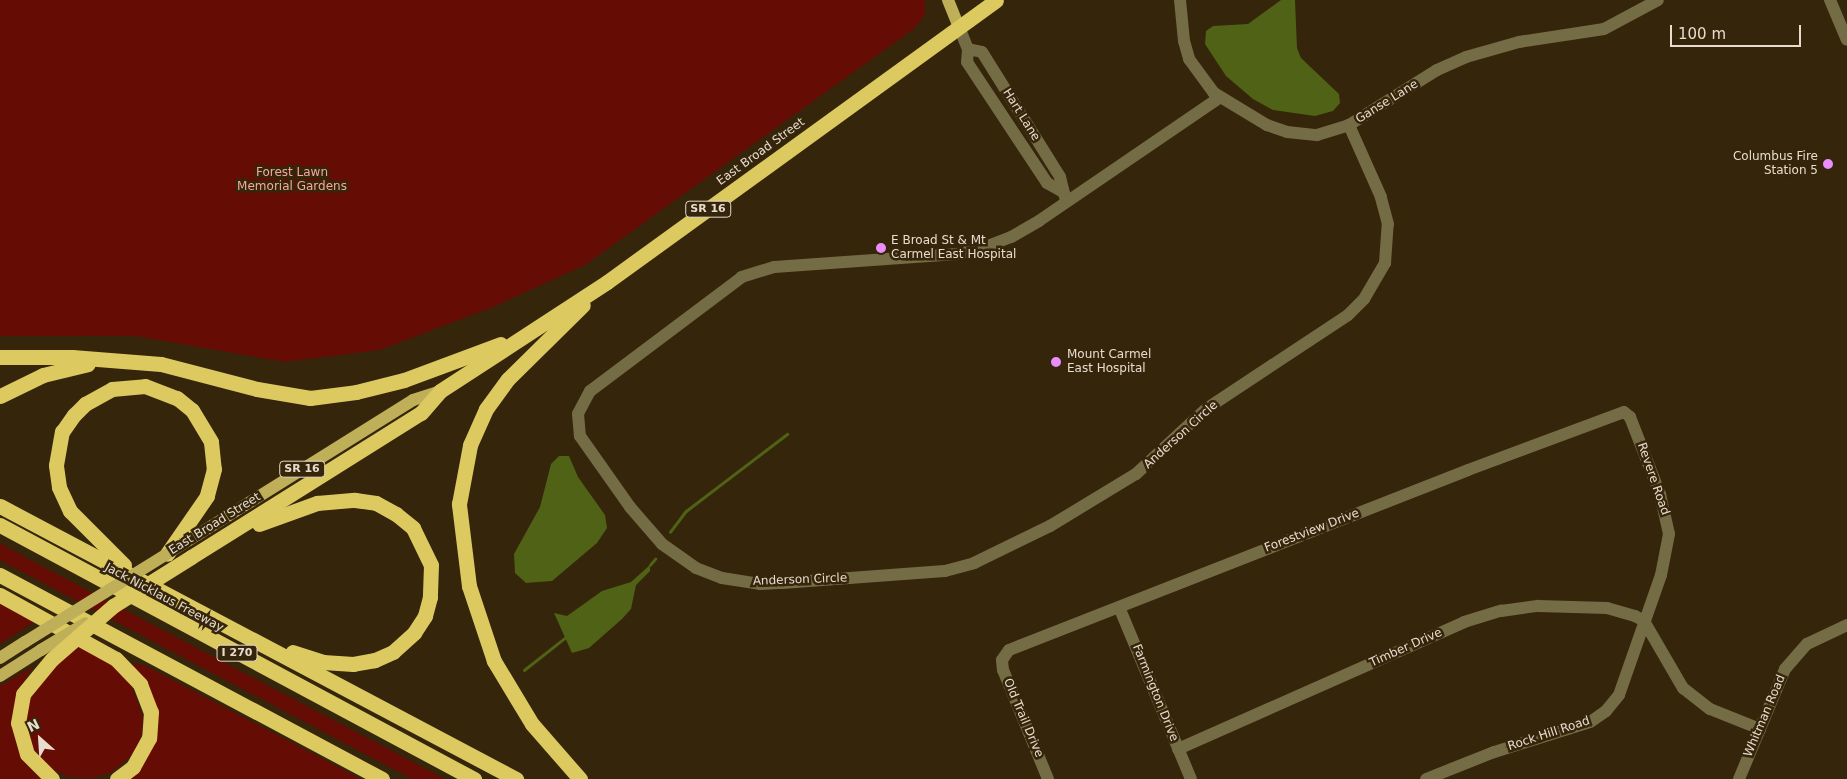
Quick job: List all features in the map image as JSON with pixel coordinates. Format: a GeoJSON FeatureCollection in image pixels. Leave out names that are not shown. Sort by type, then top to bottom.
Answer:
{"type":"FeatureCollection","features":[{"type":"Feature","properties":{"kind":"highway","name":"East Broad Street"},"geometry":{"type":"LineString","coordinates":[[52,779],[27,754],[18,723],[23,694],[47,655],[113,606],[421,413],[440,391],[607,282],[996,0]]}},
{"type":"Feature","properties":{"kind":"highway"},"geometry":{"type":"LineString","coordinates":[[580,779],[532,724],[494,661],[469,586],[459,504],[470,445],[486,409],[508,379],[607,282]]}},
{"type":"Feature","properties":{"kind":"highway"},"geometry":{"type":"LineString","coordinates":[[0,357],[129,361],[161,364],[257,389],[310,398],[356,392],[404,380],[528,334]]}},
{"type":"Feature","properties":{"kind":"highway"},"geometry":{"type":"LineString","coordinates":[[0,396],[26,382],[63,368],[129,361]]}},
{"type":"Feature","properties":{"kind":"highway"},"geometry":{"type":"LineString","coordinates":[[138,578],[80,523],[63,497],[57,476],[56,454],[62,432],[85,404],[112,389],[144,386],[177,398],[192,410],[211,442],[214,469],[208,496],[167,554]]}},
{"type":"Feature","properties":{"kind":"highway"},"geometry":{"type":"LineString","coordinates":[[190,557],[286,512],[317,503],[345,500],[366,501],[387,508],[412,528],[424,546],[432,576],[426,612],[414,633],[385,656],[353,664],[324,662],[239,632]]}},
{"type":"Feature","properties":{"kind":"highway"},"geometry":{"type":"LineString","coordinates":[[0,506],[516,779]]}},
{"type":"Feature","properties":{"kind":"highway","name":"Jack Nicklaus Freeway"},"geometry":{"type":"LineString","coordinates":[[0,525],[474,779]]}},
{"type":"Feature","properties":{"kind":"highway"},"geometry":{"type":"LineString","coordinates":[[0,575],[382,779]]}},
{"type":"Feature","properties":{"kind":"highway"},"geometry":{"type":"LineString","coordinates":[[0,595],[116,659],[140,684],[151,712],[149,738],[133,767],[117,779]]}},
{"type":"Feature","properties":{"kind":"main road"},"geometry":{"type":"LineString","coordinates":[[948,0],[959,27]]}},
{"type":"Feature","properties":{"kind":"main road","name":"East Broad Street"},"geometry":{"type":"LineString","coordinates":[[0,658],[413,400],[440,391]]}},
{"type":"Feature","properties":{"kind":"main road"},"geometry":{"type":"LineString","coordinates":[[0,676],[47,655]]}},
{"type":"Feature","properties":{"kind":"street","name":"Ganse Lane"},"geometry":{"type":"LineString","coordinates":[[1180,0],[1184,42],[1189,59],[1203,82],[1219,98],[1260,122],[1292,133],[1317,135],[1348,125],[1437,70],[1466,57],[1519,42],[1604,30],[1658,0]]}},
{"type":"Feature","properties":{"kind":"street"},"geometry":{"type":"LineString","coordinates":[[1830,0],[1846,37]]}},
{"type":"Feature","properties":{"kind":"street","name":"Hart Lane"},"geometry":{"type":"LineString","coordinates":[[959,27],[968,49],[982,52],[1060,177],[1065,197]]}},
{"type":"Feature","properties":{"kind":"street","name":"Anderson Circle"},"geometry":{"type":"LineString","coordinates":[[1219,98],[1065,197],[1011,238],[970,252],[774,267],[752,273],[730,285],[590,391],[578,414],[580,436],[630,507],[662,544],[696,568],[722,578],[760,584],[782,583],[945,571],[974,563],[1035,534],[1131,478],[1162,453],[1206,409],[1348,315],[1364,300],[1385,263],[1388,224],[1381,197],[1348,125]]}},
{"type":"Feature","properties":{"kind":"street","name":"Forestview Drive"},"geometry":{"type":"LineString","coordinates":[[1003,656],[1012,648],[1476,466],[1624,412]]}},
{"type":"Feature","properties":{"kind":"street","name":"Revere Road"},"geometry":{"type":"LineString","coordinates":[[1624,412],[1630,417],[1660,494],[1669,534],[1661,575],[1644,621]]}},
{"type":"Feature","properties":{"kind":"street","name":"Timber Drive"},"geometry":{"type":"LineString","coordinates":[[1178,749],[1464,622],[1501,611],[1580,605],[1626,612],[1644,621]]}},
{"type":"Feature","properties":{"kind":"street","name":"Farmington Drive"},"geometry":{"type":"LineString","coordinates":[[1119,607],[1190,779]]}},
{"type":"Feature","properties":{"kind":"street"},"geometry":{"type":"LineString","coordinates":[[1644,621],[1683,688],[1710,709],[1760,729]]}},
{"type":"Feature","properties":{"kind":"street","name":"Rock Hill Road"},"geometry":{"type":"LineString","coordinates":[[1426,779],[1494,752],[1599,717],[1619,695],[1644,621]]}},
{"type":"Feature","properties":{"kind":"street","name":"Whitman Road"},"geometry":{"type":"LineString","coordinates":[[1739,779],[1785,669],[1795,656],[1817,638],[1847,625]]}},
{"type":"Feature","properties":{"kind":"street","name":"Old Trail Drive"},"geometry":{"type":"LineString","coordinates":[[1003,656],[1003,670],[1048,779]]}},
{"type":"Feature","properties":{"kind":"green space","name":"Forest Lawn Memorial Gardens"},"geometry":{"type":"Polygon","coordinates":[[[0,0],[925,0],[925,14],[915,28],[585,265],[493,307],[380,350],[285,362],[135,336],[0,336],[0,0]]]}},
{"type":"Feature","properties":{"kind":"green space"},"geometry":{"type":"Polygon","coordinates":[[[0,543],[445,779],[412,779],[0,560],[0,543]]]}},
{"type":"Feature","properties":{"kind":"green space"},"geometry":{"type":"Polygon","coordinates":[[[0,602],[34,622],[0,644],[0,602]]]}},
{"type":"Feature","properties":{"kind":"green space"},"geometry":{"type":"Polygon","coordinates":[[[80,645],[111,663],[129,680],[143,716],[142,735],[133,754],[111,773],[92,778],[68,777],[49,768],[32,750],[25,733],[26,701],[60,660],[80,645]]]}},
{"type":"Feature","properties":{"kind":"green space"},"geometry":{"type":"Polygon","coordinates":[[[133,663],[146,666],[361,779],[125,779],[152,742],[133,663]]]}},
{"type":"Feature","properties":{"kind":"green space"},"geometry":{"type":"Polygon","coordinates":[[[33,666],[18,691],[12,722],[18,750],[26,764],[42,779],[0,779],[0,686],[33,666]]]}},
{"type":"Feature","properties":{"kind":"shaded area"},"geometry":{"type":"Polygon","coordinates":[[[1281,0],[1295,0],[1297,48],[1301,58],[1339,94],[1340,103],[1333,111],[1315,116],[1273,110],[1253,99],[1226,76],[1205,44],[1206,31],[1213,26],[1248,24],[1281,0]]]}},
{"type":"Feature","properties":{"kind":"shaded area"},"geometry":{"type":"Polygon","coordinates":[[[559,456],[569,456],[578,477],[605,515],[607,528],[597,543],[552,581],[526,583],[515,573],[514,554],[540,507],[551,464],[559,456]]]}},
{"type":"Feature","properties":{"kind":"shaded area"},"geometry":{"type":"Polygon","coordinates":[[[650,565],[650,571],[636,585],[631,609],[589,648],[572,653],[554,613],[567,616],[602,591],[631,582],[650,565]]]}},
{"type":"Feature","properties":{"kind":"waterway"},"geometry":{"type":"LineString","coordinates":[[670,532],[686,511],[787,434]]}},
{"type":"Feature","properties":{"kind":"waterway"},"geometry":{"type":"LineString","coordinates":[[650,565],[655,559]]}},
{"type":"Feature","properties":{"kind":"waterway"},"geometry":{"type":"LineString","coordinates":[[524,670],[566,637]]}},
{"type":"Feature","properties":{"kind":"place","name":"Columbus Fire Station 5"},"geometry":{"type":"Point","coordinates":[1828,164]}},
{"type":"Feature","properties":{"kind":"place","name":"E Broad St & Mt Carmel East Hospital"},"geometry":{"type":"Point","coordinates":[881,248]}},
{"type":"Feature","properties":{"kind":"place","name":"Mount Carmel East Hospital"},"geometry":{"type":"Point","coordinates":[1056,362]}}]}
